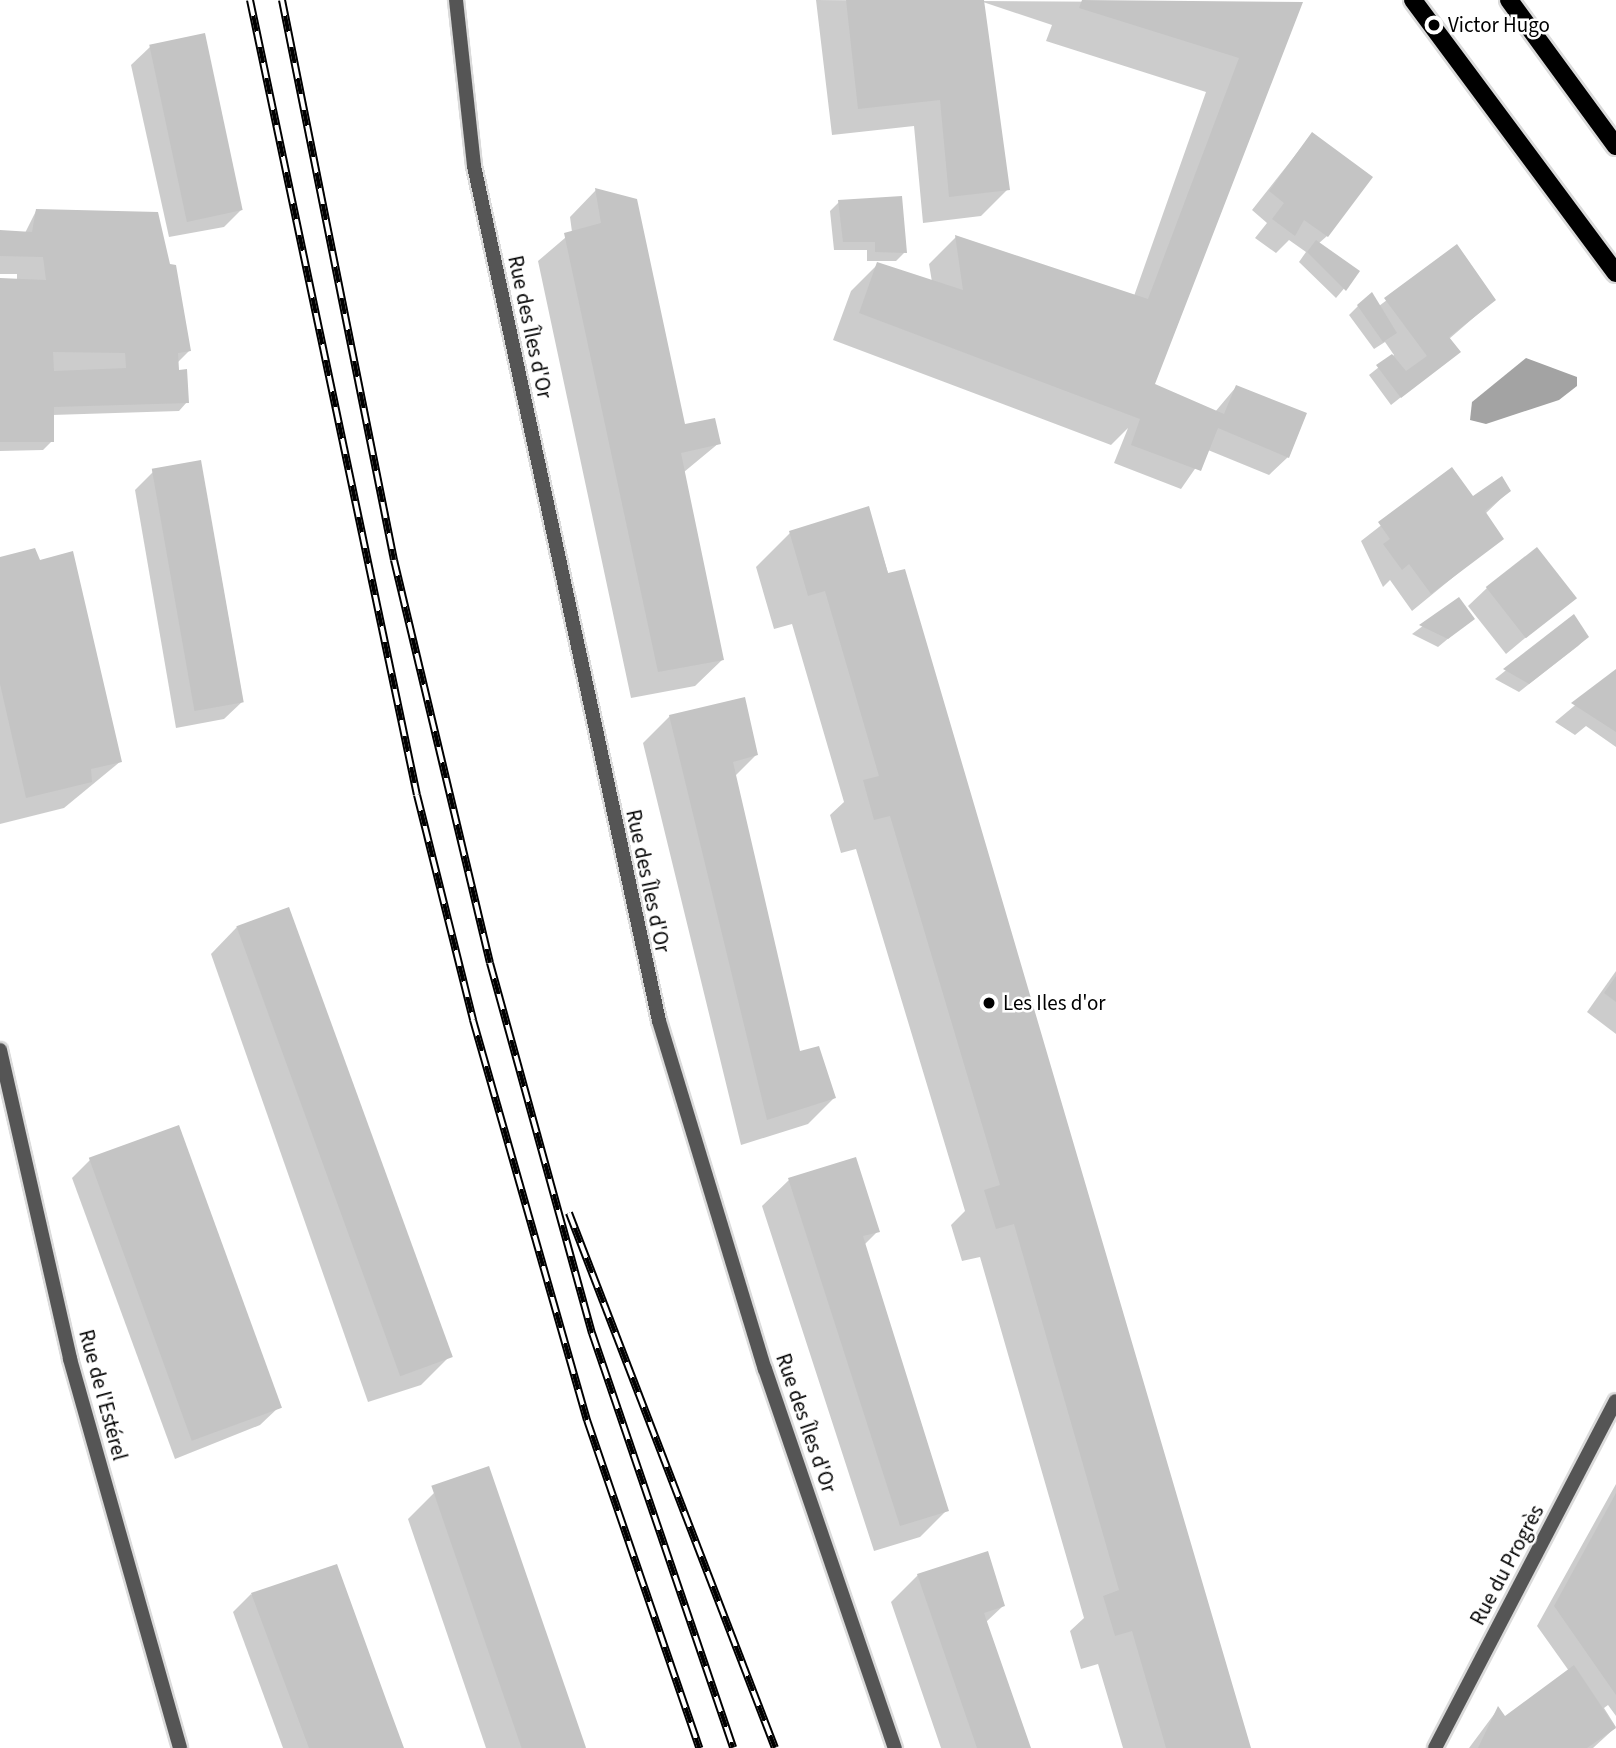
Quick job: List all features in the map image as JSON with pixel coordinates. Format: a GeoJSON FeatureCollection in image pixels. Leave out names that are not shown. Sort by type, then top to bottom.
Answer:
{"type":"FeatureCollection","features":[{"type":"Feature","properties":{"kind":"main road"},"geometry":{"type":"LineString","coordinates":[[1413,0],[1616,273]]}},
{"type":"Feature","properties":{"kind":"main road"},"geometry":{"type":"LineString","coordinates":[[1510,0],[1616,146]]}},
{"type":"Feature","properties":{"kind":"street","name":"Rue des Îles d'Or"},"geometry":{"type":"LineString","coordinates":[[456,0],[474,166],[659,1021],[765,1369],[895,1748]]}},
{"type":"Feature","properties":{"kind":"street","name":"Rue de l'Estérel"},"geometry":{"type":"LineString","coordinates":[[0,1050],[71,1359],[180,1748]]}},
{"type":"Feature","properties":{"kind":"street","name":"Rue du Progrès"},"geometry":{"type":"LineString","coordinates":[[1435,1748],[1616,1401]]}},
{"type":"Feature","properties":{"kind":"shaded area"},"geometry":{"type":"Polygon","coordinates":[[[1526,358],[1577,377],[1577,386],[1559,400],[1486,424],[1470,420],[1472,402],[1526,358]]]}},
{"type":"Feature","properties":{"kind":"building"},"geometry":{"type":"Polygon","coordinates":[[[846,0],[984,0],[1010,190],[949,197],[940,100],[858,109],[846,0]]]}},
{"type":"Feature","properties":{"kind":"building"},"geometry":{"type":"Polygon","coordinates":[[[1082,0],[1303,2],[1155,384],[1224,414],[1236,385],[1307,413],[1289,458],[1218,428],[1201,471],[1131,445],[1140,419],[859,313],[877,262],[963,290],[955,235],[1148,299],[1239,58],[1079,8],[1082,0]]]}},
{"type":"Feature","properties":{"kind":"building"},"geometry":{"type":"Polygon","coordinates":[[[205,33],[243,210],[187,222],[149,45],[205,33]]]}},
{"type":"Feature","properties":{"kind":"building"},"geometry":{"type":"Polygon","coordinates":[[[1312,132],[1373,177],[1328,237],[1304,220],[1295,236],[1272,219],[1284,203],[1269,191],[1312,132]]]}},
{"type":"Feature","properties":{"kind":"building"},"geometry":{"type":"Polygon","coordinates":[[[595,188],[637,199],[685,424],[715,418],[721,444],[681,453],[724,660],[658,672],[564,233],[601,223],[595,188]]]}},
{"type":"Feature","properties":{"kind":"building"},"geometry":{"type":"Polygon","coordinates":[[[902,196],[907,253],[875,252],[875,242],[843,242],[838,200],[902,196]]]}},
{"type":"Feature","properties":{"kind":"building"},"geometry":{"type":"Polygon","coordinates":[[[36,209],[158,212],[170,264],[176,265],[191,351],[178,353],[179,370],[187,369],[189,403],[54,407],[54,442],[0,442],[0,278],[46,280],[43,257],[0,256],[0,230],[32,232],[36,209]],[[53,352],[54,371],[126,368],[125,353],[53,352]]]}},
{"type":"Feature","properties":{"kind":"building"},"geometry":{"type":"Polygon","coordinates":[[[1316,240],[1360,271],[1346,291],[1307,252],[1316,240]]]}},
{"type":"Feature","properties":{"kind":"building"},"geometry":{"type":"Polygon","coordinates":[[[1457,244],[1496,300],[1449,337],[1461,352],[1401,398],[1376,365],[1392,354],[1406,371],[1427,356],[1384,298],[1457,244]]]}},
{"type":"Feature","properties":{"kind":"building"},"geometry":{"type":"Polygon","coordinates":[[[1372,292],[1397,333],[1383,342],[1357,305],[1372,292]]]}},
{"type":"Feature","properties":{"kind":"building"},"geometry":{"type":"Polygon","coordinates":[[[201,460],[244,702],[194,711],[152,469],[201,460]]]}},
{"type":"Feature","properties":{"kind":"building"},"geometry":{"type":"Polygon","coordinates":[[[1452,467],[1473,496],[1502,476],[1511,491],[1485,511],[1504,539],[1431,594],[1409,564],[1402,570],[1383,544],[1390,539],[1378,522],[1452,467]]]}},
{"type":"Feature","properties":{"kind":"building","name":"Les Iles d'or"},"geometry":{"type":"Polygon","coordinates":[[[869,506],[888,573],[905,569],[1251,1748],[1166,1748],[1132,1631],[1115,1636],[1103,1596],[1119,1590],[1014,1224],[996,1229],[984,1190],[1000,1185],[890,816],[874,820],[863,780],[879,776],[825,591],[808,596],[789,531],[869,506]]]}},
{"type":"Feature","properties":{"kind":"building"},"geometry":{"type":"Polygon","coordinates":[[[1537,547],[1577,598],[1526,638],[1486,587],[1537,547]]]}},
{"type":"Feature","properties":{"kind":"building"},"geometry":{"type":"Polygon","coordinates":[[[35,548],[40,560],[73,551],[122,762],[91,769],[92,782],[26,798],[0,684],[0,557],[35,548]]]}},
{"type":"Feature","properties":{"kind":"building"},"geometry":{"type":"Polygon","coordinates":[[[1459,597],[1475,619],[1448,639],[1419,625],[1459,597]]]}},
{"type":"Feature","properties":{"kind":"building"},"geometry":{"type":"Polygon","coordinates":[[[1574,614],[1589,637],[1529,684],[1503,669],[1574,614]]]}},
{"type":"Feature","properties":{"kind":"building"},"geometry":{"type":"Polygon","coordinates":[[[1616,669],[1616,732],[1571,703],[1616,669]]]}},
{"type":"Feature","properties":{"kind":"building"},"geometry":{"type":"Polygon","coordinates":[[[745,697],[758,755],[733,762],[800,1051],[819,1046],[836,1098],[767,1120],[669,715],[745,697]]]}},
{"type":"Feature","properties":{"kind":"building"},"geometry":{"type":"Polygon","coordinates":[[[289,907],[453,1357],[400,1376],[236,926],[289,907]]]}},
{"type":"Feature","properties":{"kind":"building"},"geometry":{"type":"Polygon","coordinates":[[[1616,976],[1616,1002],[1604,993],[1616,976]]]}},
{"type":"Feature","properties":{"kind":"building"},"geometry":{"type":"Polygon","coordinates":[[[179,1125],[282,1408],[192,1441],[89,1158],[179,1125]]]}},
{"type":"Feature","properties":{"kind":"building"},"geometry":{"type":"Polygon","coordinates":[[[856,1157],[880,1232],[863,1236],[949,1511],[900,1526],[788,1178],[856,1157]]]}},
{"type":"Feature","properties":{"kind":"building"},"geometry":{"type":"Polygon","coordinates":[[[489,1466],[586,1748],[522,1748],[431,1486],[489,1466]]]}},
{"type":"Feature","properties":{"kind":"building"},"geometry":{"type":"Polygon","coordinates":[[[1616,1493],[1616,1695],[1554,1606],[1616,1493]]]}},
{"type":"Feature","properties":{"kind":"building"},"geometry":{"type":"Polygon","coordinates":[[[988,1551],[1005,1606],[984,1613],[1031,1748],[977,1748],[917,1574],[988,1551]]]}},
{"type":"Feature","properties":{"kind":"building"},"geometry":{"type":"Polygon","coordinates":[[[337,1564],[404,1748],[309,1748],[251,1593],[337,1564]]]}},
{"type":"Feature","properties":{"kind":"building"},"geometry":{"type":"Polygon","coordinates":[[[1574,1665],[1616,1728],[1587,1748],[1478,1748],[1498,1706],[1505,1716],[1574,1665]]]}},
{"type":"Feature","properties":{"kind":"railway"},"geometry":{"type":"LineString","coordinates":[[250,0],[417,795],[473,1020],[587,1420],[699,1748]]}},
{"type":"Feature","properties":{"kind":"railway"},"geometry":{"type":"LineString","coordinates":[[282,0],[394,560],[490,963],[592,1333],[733,1748]]}},
{"type":"Feature","properties":{"kind":"railway"},"geometry":{"type":"LineString","coordinates":[[569,1213],[775,1748]]}},
{"type":"Feature","properties":{"kind":"place","name":"Victor Hugo"},"geometry":{"type":"Point","coordinates":[1434,25]}},
{"type":"Feature","properties":{"kind":"place","name":"Les Iles d'or"},"geometry":{"type":"Point","coordinates":[989,1003]}}]}
